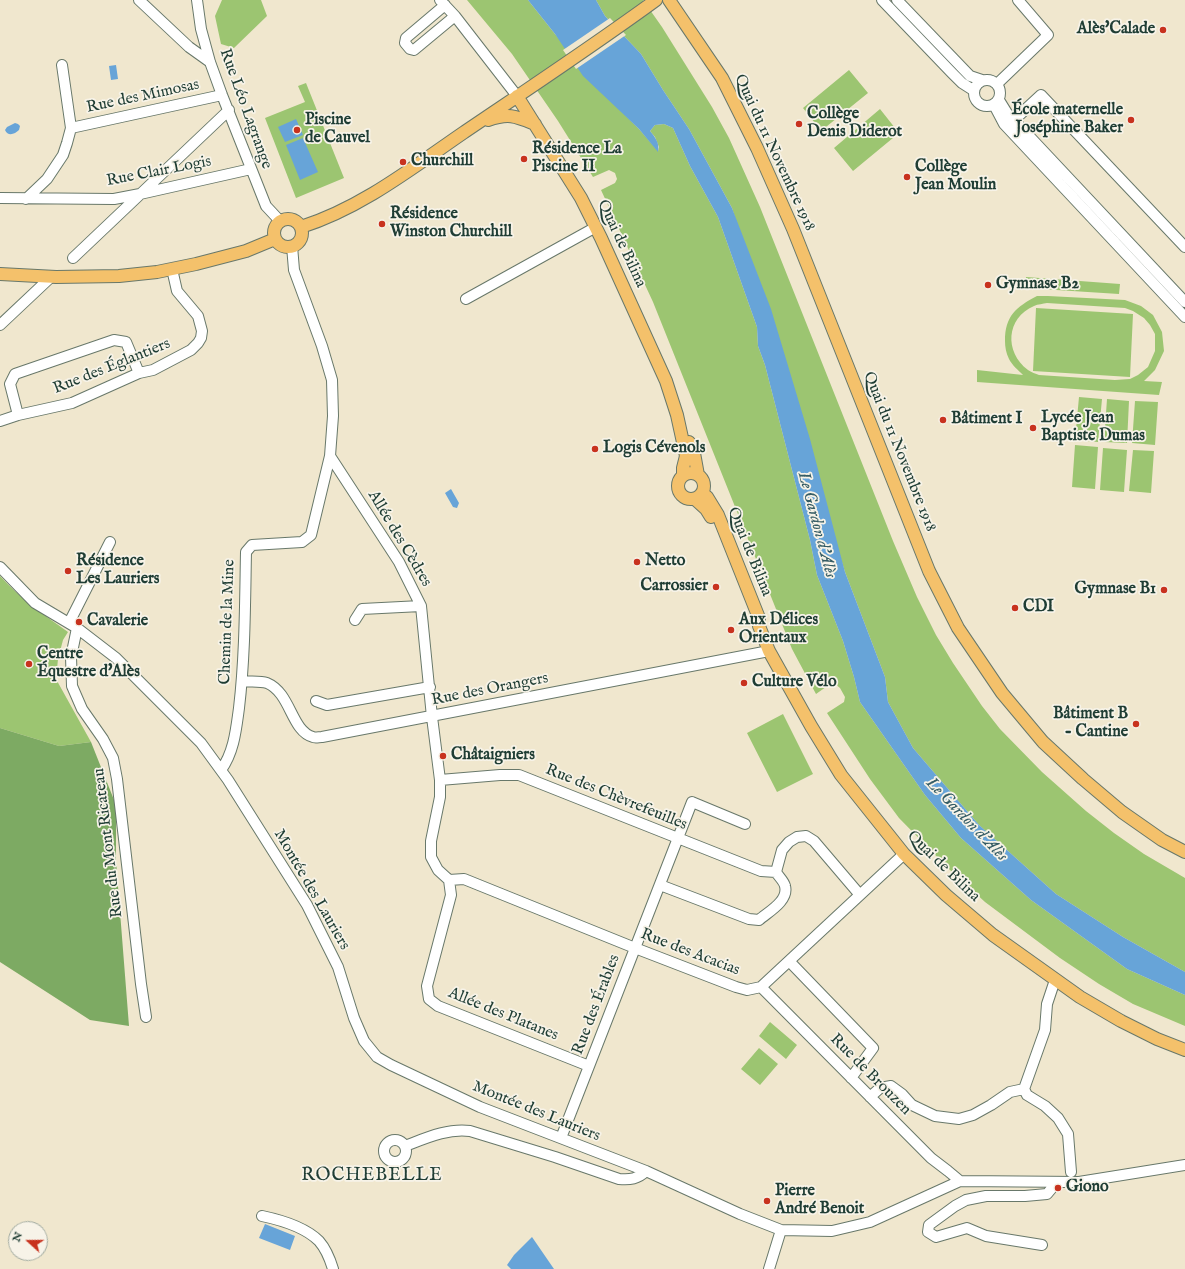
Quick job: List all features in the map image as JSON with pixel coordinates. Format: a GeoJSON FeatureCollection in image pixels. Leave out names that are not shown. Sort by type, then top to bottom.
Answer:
{"type":"FeatureCollection","features":[{"type":"Feature","properties":{"kind":"main road","name":"Quai du 11 Novembre 1918"},"geometry":{"type":"LineString","coordinates":[[669,0],[722,78],[757,148],[793,229],[929,571],[958,628],[1002,693],[1042,742],[1083,780],[1122,812],[1162,840],[1185,852]]}},
{"type":"Feature","properties":{"kind":"main road"},"geometry":{"type":"LineString","coordinates":[[301,227],[347,208],[389,183],[655,1]]}},
{"type":"Feature","properties":{"kind":"main road","name":"Quai de Bilina"},"geometry":{"type":"LineString","coordinates":[[522,93],[534,124],[581,198],[596,227],[666,382],[677,415],[686,456],[683,475]]}},
{"type":"Feature","properties":{"kind":"main road"},"geometry":{"type":"LineString","coordinates":[[478,123],[498,116],[509,115],[516,116],[534,124]]}},
{"type":"Feature","properties":{"kind":"main road"},"geometry":{"type":"LineString","coordinates":[[284,219],[292,219],[301,227],[301,239],[292,246],[284,246],[275,239],[275,227],[284,219]]}},
{"type":"Feature","properties":{"kind":"main road"},"geometry":{"type":"LineString","coordinates":[[0,274],[51,278],[119,276],[157,272],[246,250],[275,239]]}},
{"type":"Feature","properties":{"kind":"main road","name":"Quai de Bilina"},"geometry":{"type":"LineString","coordinates":[[677,415],[694,453],[698,475]]}},
{"type":"Feature","properties":{"kind":"main road"},"geometry":{"type":"LineString","coordinates":[[690,473],[698,475],[703,481],[704,488],[699,496],[687,499],[680,494],[678,485],[679,481],[683,475],[690,473]]}},
{"type":"Feature","properties":{"kind":"main road","name":"Quai de Bilina"},"geometry":{"type":"LineString","coordinates":[[699,496],[716,526],[752,621],[758,626],[769,651],[810,726],[841,775],[904,854],[946,895],[987,930],[1055,980],[1080,997],[1121,1021],[1157,1039],[1185,1050]]}},
{"type":"Feature","properties":{"kind":"street"},"geometry":{"type":"LineString","coordinates":[[139,0],[189,47],[210,62]]}},
{"type":"Feature","properties":{"kind":"street","name":"Rue Léo Lagrange"},"geometry":{"type":"LineString","coordinates":[[197,0],[201,29],[210,62],[222,95],[266,206],[280,221]]}},
{"type":"Feature","properties":{"kind":"street"},"geometry":{"type":"LineString","coordinates":[[882,0],[962,83],[974,90]]}},
{"type":"Feature","properties":{"kind":"street"},"geometry":{"type":"LineString","coordinates":[[897,0],[970,76],[982,80],[989,79],[997,84],[1001,92],[996,102],[984,106],[980,105],[973,94],[977,84],[982,80]]}},
{"type":"Feature","properties":{"kind":"street"},"geometry":{"type":"LineString","coordinates":[[997,84],[1048,35],[1018,0]]}},
{"type":"Feature","properties":{"kind":"street"},"geometry":{"type":"LineString","coordinates":[[455,16],[414,50],[410,49],[405,43],[406,38],[442,3],[455,16],[522,93]]}},
{"type":"Feature","properties":{"kind":"street","name":"Rue des Mimosas"},"geometry":{"type":"LineString","coordinates":[[26,199],[47,179],[63,155],[71,128],[62,65]]}},
{"type":"Feature","properties":{"kind":"street","name":"Rue des Mimosas"},"geometry":{"type":"LineString","coordinates":[[71,128],[222,95]]}},
{"type":"Feature","properties":{"kind":"street"},"geometry":{"type":"LineString","coordinates":[[1014,120],[1041,95],[1185,247]]}},
{"type":"Feature","properties":{"kind":"street"},"geometry":{"type":"LineString","coordinates":[[996,102],[1185,302]]}},
{"type":"Feature","properties":{"kind":"street"},"geometry":{"type":"LineString","coordinates":[[996,102],[1004,124],[1185,317]]}},
{"type":"Feature","properties":{"kind":"street"},"geometry":{"type":"LineString","coordinates":[[73,258],[229,110]]}},
{"type":"Feature","properties":{"kind":"street","name":"Rue Clair Logis"},"geometry":{"type":"LineString","coordinates":[[0,198],[114,198],[140,194],[251,169]]}},
{"type":"Feature","properties":{"kind":"street"},"geometry":{"type":"LineString","coordinates":[[466,299],[596,227]]}},
{"type":"Feature","properties":{"kind":"street","name":"Chemin de la Mine"},"geometry":{"type":"LineString","coordinates":[[221,770],[227,761],[235,736],[242,681],[246,552],[252,545],[302,542],[311,535],[330,456],[333,416],[332,380],[322,346],[294,270],[292,246]]}},
{"type":"Feature","properties":{"kind":"street","name":"Rue des Églantiers"},"geometry":{"type":"LineString","coordinates":[[0,421],[18,415],[72,403],[139,373],[153,370],[191,350],[201,338],[202,331],[198,316],[177,291],[172,269]]}},
{"type":"Feature","properties":{"kind":"street"},"geometry":{"type":"LineString","coordinates":[[0,325],[51,278]]}},
{"type":"Feature","properties":{"kind":"street"},"geometry":{"type":"LineString","coordinates":[[18,415],[10,384],[15,374],[114,340],[126,342],[139,373]]}},
{"type":"Feature","properties":{"kind":"street","name":"Allée des Cèdres"},"geometry":{"type":"LineString","coordinates":[[330,456],[399,562],[421,606],[440,780],[440,797],[431,841],[431,857],[438,870],[449,880]]}},
{"type":"Feature","properties":{"kind":"street","name":"Rue du Mont Ricateau"},"geometry":{"type":"LineString","coordinates":[[110,542],[73,626],[71,657],[72,686],[82,708],[103,739],[113,758],[117,779],[140,984],[146,1017]]}},
{"type":"Feature","properties":{"kind":"street","name":"Montée des Lauriers"},"geometry":{"type":"LineString","coordinates":[[0,567],[35,603],[92,639],[126,667],[201,743],[221,770],[307,905],[338,967],[354,1018],[364,1041],[377,1057],[480,1107],[646,1172],[740,1214],[781,1230]]}},
{"type":"Feature","properties":{"kind":"street"},"geometry":{"type":"LineString","coordinates":[[355,620],[362,609],[421,606]]}},
{"type":"Feature","properties":{"kind":"street","name":"Rue des Orangers"},"geometry":{"type":"LineString","coordinates":[[242,681],[266,683],[274,687],[283,696],[301,730],[312,737],[322,738],[769,651]]}},
{"type":"Feature","properties":{"kind":"street"},"geometry":{"type":"LineString","coordinates":[[316,701],[327,705],[430,688]]}},
{"type":"Feature","properties":{"kind":"street","name":"Rue des Chèvrefeuilles"},"geometry":{"type":"LineString","coordinates":[[440,780],[500,775],[519,775],[761,872],[776,872]]}},
{"type":"Feature","properties":{"kind":"street","name":"Rue des Érables"},"geometry":{"type":"LineString","coordinates":[[561,1138],[692,802],[745,824]]}},
{"type":"Feature","properties":{"kind":"street"},"geometry":{"type":"LineString","coordinates":[[660,885],[749,919],[759,920],[781,902],[785,895],[785,885],[776,872],[782,850],[789,842],[797,837],[806,836],[814,841],[860,895]]}},
{"type":"Feature","properties":{"kind":"street"},"geometry":{"type":"LineString","coordinates":[[761,987],[904,854]]}},
{"type":"Feature","properties":{"kind":"street","name":"Rue des Acacias"},"geometry":{"type":"LineString","coordinates":[[449,880],[464,879],[736,987],[746,990],[761,987]]}},
{"type":"Feature","properties":{"kind":"street","name":"Allée des Platanes"},"geometry":{"type":"LineString","coordinates":[[449,880],[451,895],[427,986],[429,999],[438,1006],[589,1066]]}},
{"type":"Feature","properties":{"kind":"street"},"geometry":{"type":"LineString","coordinates":[[789,961],[873,1048],[851,1078]]}},
{"type":"Feature","properties":{"kind":"street"},"geometry":{"type":"LineString","coordinates":[[1055,980],[1047,1004],[1045,1030],[1024,1089],[1027,1095],[1044,1106],[1058,1118],[1068,1134],[1071,1172]]}},
{"type":"Feature","properties":{"kind":"street","name":"Rue de Brouzen"},"geometry":{"type":"LineString","coordinates":[[761,987],[930,1158],[960,1181]]}},
{"type":"Feature","properties":{"kind":"street"},"geometry":{"type":"LineString","coordinates":[[870,1098],[880,1088],[891,1086],[902,1094],[912,1105],[935,1116],[958,1119],[973,1115],[1010,1092],[1024,1089]]}},
{"type":"Feature","properties":{"kind":"street"},"geometry":{"type":"LineString","coordinates":[[406,1146],[458,1129],[470,1131],[555,1157],[619,1179],[628,1180],[639,1178],[646,1172]]}},
{"type":"Feature","properties":{"kind":"street"},"geometry":{"type":"LineString","coordinates":[[769,1269],[781,1230],[832,1231],[870,1222],[960,1181],[1079,1182],[1185,1165]]}},
{"type":"Feature","properties":{"kind":"street"},"geometry":{"type":"LineString","coordinates":[[1042,1245],[986,1236],[967,1228],[936,1237],[928,1232],[929,1225],[966,1200],[986,1196],[1025,1196],[1047,1194],[1052,1188],[1054,1182]]}},
{"type":"Feature","properties":{"kind":"street"},"geometry":{"type":"LineString","coordinates":[[262,1216],[297,1226],[318,1241],[328,1256],[333,1269]]}},
{"type":"Feature","properties":{"kind":"green space"},"geometry":{"type":"Polygon","coordinates":[[[222,0],[261,0],[267,16],[234,48],[221,44],[215,16],[222,0]]]}},
{"type":"Feature","properties":{"kind":"green space"},"geometry":{"type":"Polygon","coordinates":[[[467,0],[528,0],[616,106],[658,151],[659,147],[655,137],[650,131],[655,125],[664,124],[673,128],[690,166],[718,217],[757,327],[758,346],[765,365],[810,540],[817,575],[843,641],[860,702],[925,795],[961,838],[1031,900],[1127,969],[1185,995],[1185,1026],[1133,1004],[1099,984],[1060,958],[985,902],[950,870],[899,818],[870,779],[827,713],[844,702],[845,697],[840,688],[833,682],[816,694],[792,649],[653,302],[601,190],[615,183],[617,179],[615,173],[609,170],[593,177],[558,121],[512,54],[467,0]]]}},
{"type":"Feature","properties":{"kind":"green space"},"geometry":{"type":"Polygon","coordinates":[[[596,0],[643,0],[662,27],[712,107],[729,138],[760,207],[893,541],[917,597],[936,635],[953,663],[982,706],[1000,729],[1042,772],[1086,811],[1114,833],[1144,854],[1185,878],[1185,972],[1123,937],[1056,894],[979,825],[913,748],[888,702],[885,677],[845,572],[732,208],[689,129],[641,54],[605,16],[596,0]]]}},
{"type":"Feature","properties":{"kind":"green space"},"geometry":{"type":"Polygon","coordinates":[[[849,70],[868,93],[821,131],[803,108],[849,70]]]}},
{"type":"Feature","properties":{"kind":"green space","name":"Piscine de Cauvel"},"geometry":{"type":"Polygon","coordinates":[[[306,83],[344,178],[296,198],[265,118],[305,102],[298,86],[306,83]]]}},
{"type":"Feature","properties":{"kind":"green space"},"geometry":{"type":"Polygon","coordinates":[[[880,109],[899,133],[853,171],[834,148],[880,109]]]}},
{"type":"Feature","properties":{"kind":"green space"},"geometry":{"type":"Polygon","coordinates":[[[1026,277],[1120,284],[1119,294],[1025,288],[1026,277]]]}},
{"type":"Feature","properties":{"kind":"green space"},"geometry":{"type":"Polygon","coordinates":[[[1037,296],[1125,300],[1141,306],[1153,315],[1162,332],[1164,351],[1155,370],[1144,381],[1162,382],[1159,395],[977,382],[977,370],[1023,375],[1010,361],[1006,352],[1005,341],[1007,325],[1013,313],[1018,308],[1037,296]],[[1047,303],[1036,305],[1025,311],[1013,327],[1012,345],[1015,354],[1020,363],[1028,370],[1039,375],[1115,380],[1130,379],[1148,367],[1155,351],[1155,334],[1144,318],[1125,308],[1047,303]]]}},
{"type":"Feature","properties":{"kind":"green space"},"geometry":{"type":"Polygon","coordinates":[[[1036,308],[1133,314],[1130,377],[1033,371],[1036,308]]]}},
{"type":"Feature","properties":{"kind":"green space"},"geometry":{"type":"Polygon","coordinates":[[[1079,397],[1102,399],[1098,442],[1075,440],[1079,397]]]}},
{"type":"Feature","properties":{"kind":"green space"},"geometry":{"type":"Polygon","coordinates":[[[1107,399],[1129,401],[1127,443],[1104,442],[1107,399]]]}},
{"type":"Feature","properties":{"kind":"green space"},"geometry":{"type":"Polygon","coordinates":[[[1135,401],[1158,402],[1155,445],[1132,443],[1135,401]]]}},
{"type":"Feature","properties":{"kind":"green space"},"geometry":{"type":"Polygon","coordinates":[[[1075,445],[1098,447],[1095,489],[1072,487],[1075,445]]]}},
{"type":"Feature","properties":{"kind":"green space"},"geometry":{"type":"Polygon","coordinates":[[[1103,448],[1127,450],[1124,492],[1100,490],[1103,448]]]}},
{"type":"Feature","properties":{"kind":"green space"},"geometry":{"type":"Polygon","coordinates":[[[1133,450],[1154,451],[1151,493],[1129,491],[1133,450]]]}},
{"type":"Feature","properties":{"kind":"green space","name":"Centre Équestre d'Alès"},"geometry":{"type":"Polygon","coordinates":[[[0,576],[41,613],[68,632],[63,640],[58,659],[56,679],[91,742],[59,746],[0,728],[0,576]]]}},
{"type":"Feature","properties":{"kind":"green space"},"geometry":{"type":"Polygon","coordinates":[[[783,714],[813,774],[777,792],[747,733],[783,714]]]}},
{"type":"Feature","properties":{"kind":"green space"},"geometry":{"type":"Polygon","coordinates":[[[0,728],[59,746],[91,742],[116,805],[116,861],[129,1026],[90,1020],[0,962],[0,728]]]}},
{"type":"Feature","properties":{"kind":"green space"},"geometry":{"type":"Polygon","coordinates":[[[770,1022],[797,1045],[786,1059],[759,1036],[770,1022]]]}},
{"type":"Feature","properties":{"kind":"green space"},"geometry":{"type":"Polygon","coordinates":[[[759,1048],[778,1064],[760,1085],[741,1069],[759,1048]]]}},
{"type":"Feature","properties":{"kind":"water","name":"Le Gardon d'Alès"},"geometry":{"type":"Polygon","coordinates":[[[528,0],[596,0],[605,16],[641,54],[689,129],[732,208],[771,309],[810,439],[845,572],[885,677],[888,702],[913,748],[979,825],[1056,894],[1123,937],[1185,972],[1185,995],[1127,969],[1031,900],[961,838],[925,795],[860,702],[843,641],[817,575],[810,540],[765,365],[758,346],[757,327],[718,217],[690,166],[673,128],[664,124],[655,125],[650,131],[658,143],[658,152],[639,129],[583,76],[555,34],[528,0]]]}},
{"type":"Feature","properties":{"kind":"water"},"geometry":{"type":"Polygon","coordinates":[[[116,65],[118,79],[111,80],[109,66],[116,65]]]}},
{"type":"Feature","properties":{"kind":"water"},"geometry":{"type":"Polygon","coordinates":[[[296,119],[303,135],[285,142],[278,127],[296,119]]]}},
{"type":"Feature","properties":{"kind":"water"},"geometry":{"type":"Polygon","coordinates":[[[15,123],[20,126],[19,130],[14,134],[8,134],[5,130],[7,127],[15,123]]]}},
{"type":"Feature","properties":{"kind":"water"},"geometry":{"type":"Polygon","coordinates":[[[303,138],[318,172],[300,180],[286,145],[303,138]]]}},
{"type":"Feature","properties":{"kind":"water"},"geometry":{"type":"Polygon","coordinates":[[[451,489],[459,503],[457,508],[453,507],[445,493],[451,489]]]}},
{"type":"Feature","properties":{"kind":"water"},"geometry":{"type":"Polygon","coordinates":[[[265,1224],[295,1236],[290,1250],[259,1238],[265,1224]]]}},
{"type":"Feature","properties":{"kind":"water"},"geometry":{"type":"Polygon","coordinates":[[[532,1237],[554,1269],[511,1269],[507,1265],[514,1255],[532,1237]]]}},
{"type":"Feature","properties":{"kind":"pier"},"geometry":{"type":"Polygon","coordinates":[[[610,18],[626,35],[576,69],[563,50],[610,18]]]}},
{"type":"Feature","properties":{"kind":"place","name":"Alès'Calade"},"geometry":{"type":"Point","coordinates":[1163,30]}},
{"type":"Feature","properties":{"kind":"place","name":"École maternelle Joséphine Baker"},"geometry":{"type":"Point","coordinates":[1131,120]}},
{"type":"Feature","properties":{"kind":"place","name":"Collège Denis Diderot"},"geometry":{"type":"Point","coordinates":[799,124]}},
{"type":"Feature","properties":{"kind":"place","name":"Piscine de Cauvel"},"geometry":{"type":"Point","coordinates":[297,130]}},
{"type":"Feature","properties":{"kind":"place","name":"Résidence La Piscine II"},"geometry":{"type":"Point","coordinates":[524,159]}},
{"type":"Feature","properties":{"kind":"place","name":"Churchill"},"geometry":{"type":"Point","coordinates":[403,162]}},
{"type":"Feature","properties":{"kind":"place","name":"Collège Jean Moulin"},"geometry":{"type":"Point","coordinates":[907,177]}},
{"type":"Feature","properties":{"kind":"place","name":"Résidence Winston Churchill"},"geometry":{"type":"Point","coordinates":[382,224]}},
{"type":"Feature","properties":{"kind":"place","name":"Gymnase B2"},"geometry":{"type":"Point","coordinates":[988,285]}},
{"type":"Feature","properties":{"kind":"place","name":"Bâtiment I"},"geometry":{"type":"Point","coordinates":[943,420]}},
{"type":"Feature","properties":{"kind":"place","name":"Lycée Jean Baptiste Dumas"},"geometry":{"type":"Point","coordinates":[1033,428]}},
{"type":"Feature","properties":{"kind":"place","name":"Logis Cévenols"},"geometry":{"type":"Point","coordinates":[595,449]}},
{"type":"Feature","properties":{"kind":"place","name":"Netto"},"geometry":{"type":"Point","coordinates":[637,562]}},
{"type":"Feature","properties":{"kind":"place","name":"Résidence Les Lauriers"},"geometry":{"type":"Point","coordinates":[68,571]}},
{"type":"Feature","properties":{"kind":"place","name":"Carrossier"},"geometry":{"type":"Point","coordinates":[716,587]}},
{"type":"Feature","properties":{"kind":"place","name":"Gymnase B1"},"geometry":{"type":"Point","coordinates":[1164,590]}},
{"type":"Feature","properties":{"kind":"place","name":"CDI"},"geometry":{"type":"Point","coordinates":[1015,608]}},
{"type":"Feature","properties":{"kind":"place","name":"Cavalerie"},"geometry":{"type":"Point","coordinates":[79,622]}},
{"type":"Feature","properties":{"kind":"place","name":"Aux Délices Orientaux"},"geometry":{"type":"Point","coordinates":[731,630]}},
{"type":"Feature","properties":{"kind":"place","name":"Centre Équestre d'Alès"},"geometry":{"type":"Point","coordinates":[29,664]}},
{"type":"Feature","properties":{"kind":"place","name":"Culture Vélo"},"geometry":{"type":"Point","coordinates":[744,683]}},
{"type":"Feature","properties":{"kind":"place","name":"Bâtiment B - Cantine"},"geometry":{"type":"Point","coordinates":[1136,724]}},
{"type":"Feature","properties":{"kind":"place","name":"Châtaigniers"},"geometry":{"type":"Point","coordinates":[443,756]}},
{"type":"Feature","properties":{"kind":"place","name":"Giono"},"geometry":{"type":"Point","coordinates":[1058,1188]}},
{"type":"Feature","properties":{"kind":"place","name":"Pierre André Benoit"},"geometry":{"type":"Point","coordinates":[767,1201]}},
{"type":"Feature","properties":{"kind":"district","name":"ROCHEBELLE"},"geometry":{"type":"Point","coordinates":[372,1176]}}]}
